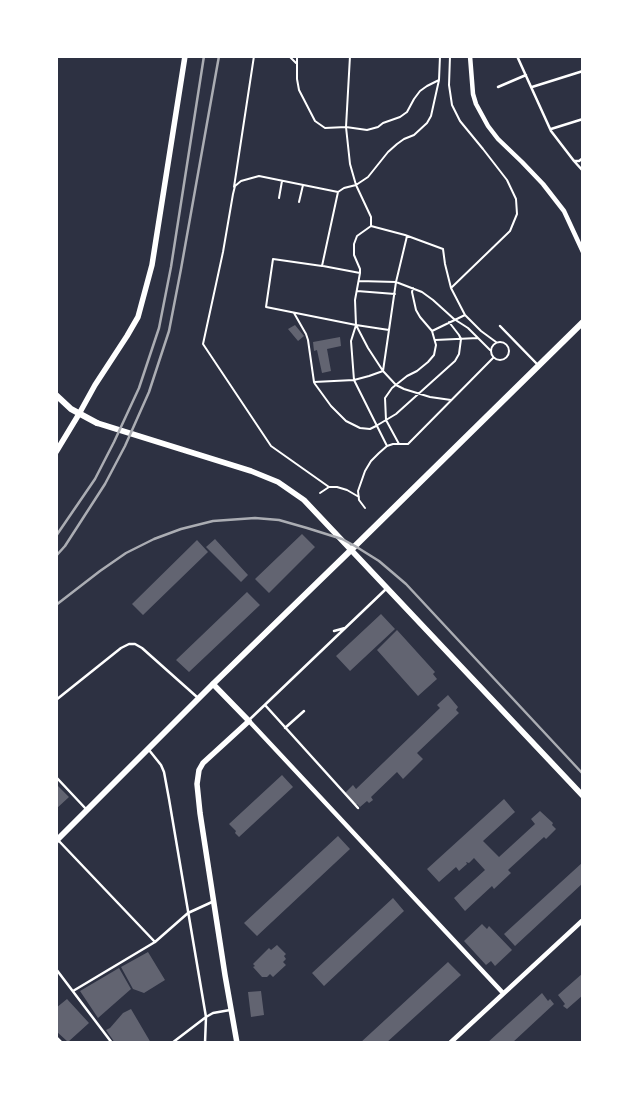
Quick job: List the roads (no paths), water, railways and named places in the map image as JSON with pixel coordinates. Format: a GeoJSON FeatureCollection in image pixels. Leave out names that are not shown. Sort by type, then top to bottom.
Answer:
{"type":"FeatureCollection","features":[{"type":"Feature","properties":{"kind":"main road"},"geometry":{"type":"LineString","coordinates":[[57,840],[198,698],[583,322]]}},
{"type":"Feature","properties":{"kind":"main road"},"geometry":{"type":"LineString","coordinates":[[56,395],[71,409],[97,423]]}},
{"type":"Feature","properties":{"kind":"street"},"geometry":{"type":"LineString","coordinates":[[56,452],[95,385],[127,336],[141,308],[152,265],[185,56]]}},
{"type":"Feature","properties":{"kind":"street"},"geometry":{"type":"LineString","coordinates":[[470,56],[472,94],[488,126],[498,139],[542,184],[564,211],[583,252]]}},
{"type":"Feature","properties":{"kind":"street"},"geometry":{"type":"LineString","coordinates":[[97,423],[251,470],[278,482],[304,500],[583,796]]}},
{"type":"Feature","properties":{"kind":"street"},"geometry":{"type":"LineString","coordinates":[[213,684],[502,994]]}},
{"type":"Feature","properties":{"kind":"street"},"geometry":{"type":"LineString","coordinates":[[237,1043],[213,901],[197,784],[198,774],[206,759],[249,721]]}},
{"type":"Feature","properties":{"kind":"street"},"geometry":{"type":"LineString","coordinates":[[450,1043],[583,920]]}},
{"type":"Feature","properties":{"kind":"lane"},"geometry":{"type":"LineString","coordinates":[[518,56],[550,129],[583,171]]}},
{"type":"Feature","properties":{"kind":"lane"},"geometry":{"type":"LineString","coordinates":[[531,87],[583,70]]}},
{"type":"Feature","properties":{"kind":"lane"},"geometry":{"type":"LineString","coordinates":[[498,87],[526,75]]}},
{"type":"Feature","properties":{"kind":"lane"},"geometry":{"type":"LineString","coordinates":[[550,129],[583,119]]}},
{"type":"Feature","properties":{"kind":"lane"},"geometry":{"type":"LineString","coordinates":[[574,161],[579,161],[583,158]]}},
{"type":"Feature","properties":{"kind":"lane"},"geometry":{"type":"LineString","coordinates":[[500,326],[538,366]]}},
{"type":"Feature","properties":{"kind":"lane"},"geometry":{"type":"LineString","coordinates":[[249,721],[387,588]]}},
{"type":"Feature","properties":{"kind":"lane"},"geometry":{"type":"LineString","coordinates":[[334,631],[346,628]]}},
{"type":"Feature","properties":{"kind":"lane"},"geometry":{"type":"LineString","coordinates":[[56,700],[121,648],[129,644],[135,644],[142,648],[198,698]]}},
{"type":"Feature","properties":{"kind":"lane"},"geometry":{"type":"LineString","coordinates":[[265,705],[358,808]]}},
{"type":"Feature","properties":{"kind":"lane"},"geometry":{"type":"LineString","coordinates":[[286,728],[304,711]]}},
{"type":"Feature","properties":{"kind":"lane"},"geometry":{"type":"LineString","coordinates":[[148,748],[164,772],[206,1017],[205,1043]]}},
{"type":"Feature","properties":{"kind":"lane"},"geometry":{"type":"LineString","coordinates":[[56,777],[86,810]]}},
{"type":"Feature","properties":{"kind":"lane"},"geometry":{"type":"LineString","coordinates":[[57,840],[155,942]]}},
{"type":"Feature","properties":{"kind":"lane"},"geometry":{"type":"LineString","coordinates":[[73,991],[155,942],[188,913],[213,901]]}},
{"type":"Feature","properties":{"kind":"lane"},"geometry":{"type":"LineString","coordinates":[[56,969],[112,1043]]}},
{"type":"Feature","properties":{"kind":"lane"},"geometry":{"type":"LineString","coordinates":[[172,1043],[206,1017],[213,1013],[231,1009]]}},
{"type":"Feature","properties":{"kind":"lane"},"geometry":{"type":"LineString","coordinates":[[57,1038],[62,1043]]}},
{"type":"Feature","properties":{"kind":"railway"},"geometry":{"type":"LineString","coordinates":[[56,536],[95,479],[114,442],[139,388],[159,328],[171,267],[204,56]]}},
{"type":"Feature","properties":{"kind":"railway"},"geometry":{"type":"LineString","coordinates":[[56,556],[65,546],[105,484],[125,446],[149,392],[169,331],[219,56]]}},
{"type":"Feature","properties":{"kind":"railway"},"geometry":{"type":"LineString","coordinates":[[56,605],[126,553],[154,539],[181,529],[213,521],[255,518],[279,520],[342,539],[379,561],[406,584],[583,774]]}}]}
